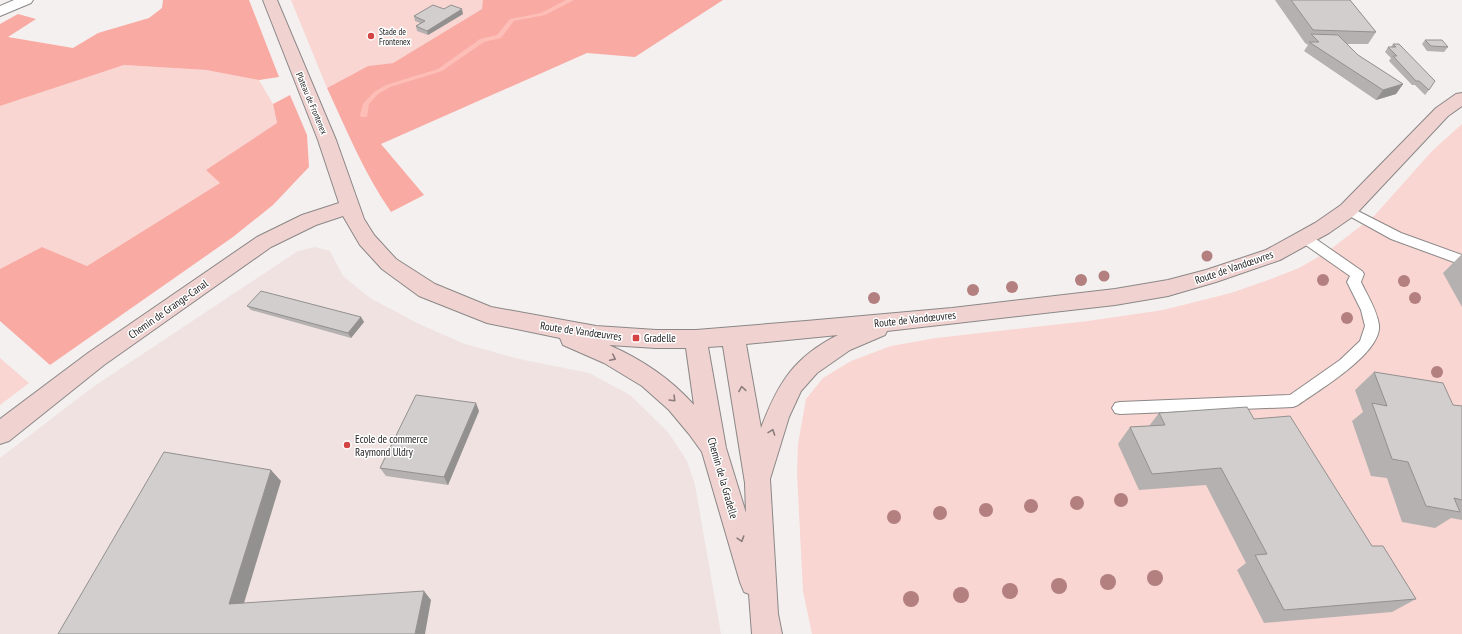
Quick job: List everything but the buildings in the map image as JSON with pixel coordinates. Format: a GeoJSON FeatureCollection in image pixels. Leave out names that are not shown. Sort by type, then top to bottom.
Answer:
{"type":"FeatureCollection","features":[{"type":"Feature","properties":{"kind":"main road","name":"Plateau de Frontenex"},"geometry":{"type":"LineString","coordinates":[[270,0],[327,140],[349,207]]}},
{"type":"Feature","properties":{"kind":"main road","name":"Route de Vandœuvres"},"geometry":{"type":"LineString","coordinates":[[349,207],[354,220],[367,240],[389,264],[407,277],[427,290],[458,304],[488,315],[524,323],[596,335],[656,339],[696,339],[905,320],[1115,297],[1168,288],[1213,276],[1254,262],[1289,247],[1348,210],[1442,112],[1462,98]]}},
{"type":"Feature","properties":{"kind":"main road","name":"Chemin de Grange-Canal"},"geometry":{"type":"LineString","coordinates":[[0,433],[96,359],[264,242],[309,220],[349,207]]}},
{"type":"Feature","properties":{"kind":"main road"},"geometry":{"type":"LineString","coordinates":[[758,483],[769,442],[780,411],[787,395],[806,369],[844,343],[871,331],[905,320]]}},
{"type":"Feature","properties":{"kind":"main road"},"geometry":{"type":"LineString","coordinates":[[524,323],[584,344],[629,366],[643,375],[672,398],[690,418],[713,448]]}},
{"type":"Feature","properties":{"kind":"main road","name":"Chemin de la Gradelle"},"geometry":{"type":"LineString","coordinates":[[733,336],[758,483],[767,627]]}},
{"type":"Feature","properties":{"kind":"main road","name":"Chemin de la Gradelle"},"geometry":{"type":"LineString","coordinates":[[696,339],[713,448],[767,627]]}},
{"type":"Feature","properties":{"kind":"street"},"geometry":{"type":"LineString","coordinates":[[0,12],[26,0]]}},
{"type":"Feature","properties":{"kind":"lane"},"geometry":{"type":"LineString","coordinates":[[1348,210],[1396,236],[1462,260]]}},
{"type":"Feature","properties":{"kind":"lane"},"geometry":{"type":"LineString","coordinates":[[1120,408],[1293,401],[1345,364],[1366,344],[1372,326],[1368,310],[1354,282],[1357,274],[1305,238]]}},
{"type":"Feature","properties":{"kind":"shaded area"},"geometry":{"type":"Polygon","coordinates":[[[163,0],[249,0],[279,77],[259,80],[206,70],[124,65],[0,106],[0,24],[18,14],[36,19],[8,37],[73,48],[98,33],[149,18],[162,8],[163,0]]]}},
{"type":"Feature","properties":{"kind":"shaded area","name":"Stade de Frontenex"},"geometry":{"type":"Polygon","coordinates":[[[291,0],[484,0],[482,9],[393,63],[368,66],[327,88],[291,0]]]}},
{"type":"Feature","properties":{"kind":"shaded area"},"geometry":{"type":"Polygon","coordinates":[[[483,0],[723,0],[635,57],[587,53],[381,144],[424,195],[391,212],[364,167],[327,88],[368,66],[393,63],[482,9],[483,0]]]}},
{"type":"Feature","properties":{"kind":"shaded area"},"geometry":{"type":"Polygon","coordinates":[[[124,65],[206,70],[259,80],[273,104],[277,123],[207,170],[220,183],[87,266],[42,247],[0,269],[0,106],[124,65]]]}},
{"type":"Feature","properties":{"kind":"shaded area"},"geometry":{"type":"Polygon","coordinates":[[[290,95],[307,135],[309,167],[273,205],[233,237],[50,365],[0,321],[0,269],[42,247],[87,266],[220,183],[206,170],[277,123],[273,104],[290,95]]]}},
{"type":"Feature","properties":{"kind":"shaded area"},"geometry":{"type":"Polygon","coordinates":[[[1462,124],[1462,634],[812,634],[803,591],[797,474],[798,444],[806,399],[823,378],[851,361],[891,346],[936,338],[1088,321],[1163,310],[1231,293],[1299,268],[1327,252],[1375,215],[1432,151],[1462,124]]]}},
{"type":"Feature","properties":{"kind":"shaded area","name":"Ecole de commerce Raymond Uldry"},"geometry":{"type":"Polygon","coordinates":[[[315,247],[330,251],[343,276],[370,298],[419,324],[465,344],[519,359],[589,373],[630,395],[668,432],[687,461],[695,485],[721,634],[0,634],[0,458],[93,387],[298,251],[315,247]]]}},
{"type":"Feature","properties":{"kind":"shaded area"},"geometry":{"type":"Polygon","coordinates":[[[0,358],[29,383],[0,405],[0,358]]]}},
{"type":"Feature","properties":{"kind":"waterway"},"geometry":{"type":"LineString","coordinates":[[364,115],[366,104],[376,93],[388,86],[440,70],[482,40],[499,37],[512,20],[543,14],[571,0]]}},
{"type":"Feature","properties":{"kind":"place","name":"Stade de Frontenex"},"geometry":{"type":"Point","coordinates":[371,36]}},
{"type":"Feature","properties":{"kind":"place","name":"Gradelle"},"geometry":{"type":"Point","coordinates":[636,338]}},
{"type":"Feature","properties":{"kind":"place","name":"Ecole de commerce Raymond Uldry"},"geometry":{"type":"Point","coordinates":[347,445]}}]}
